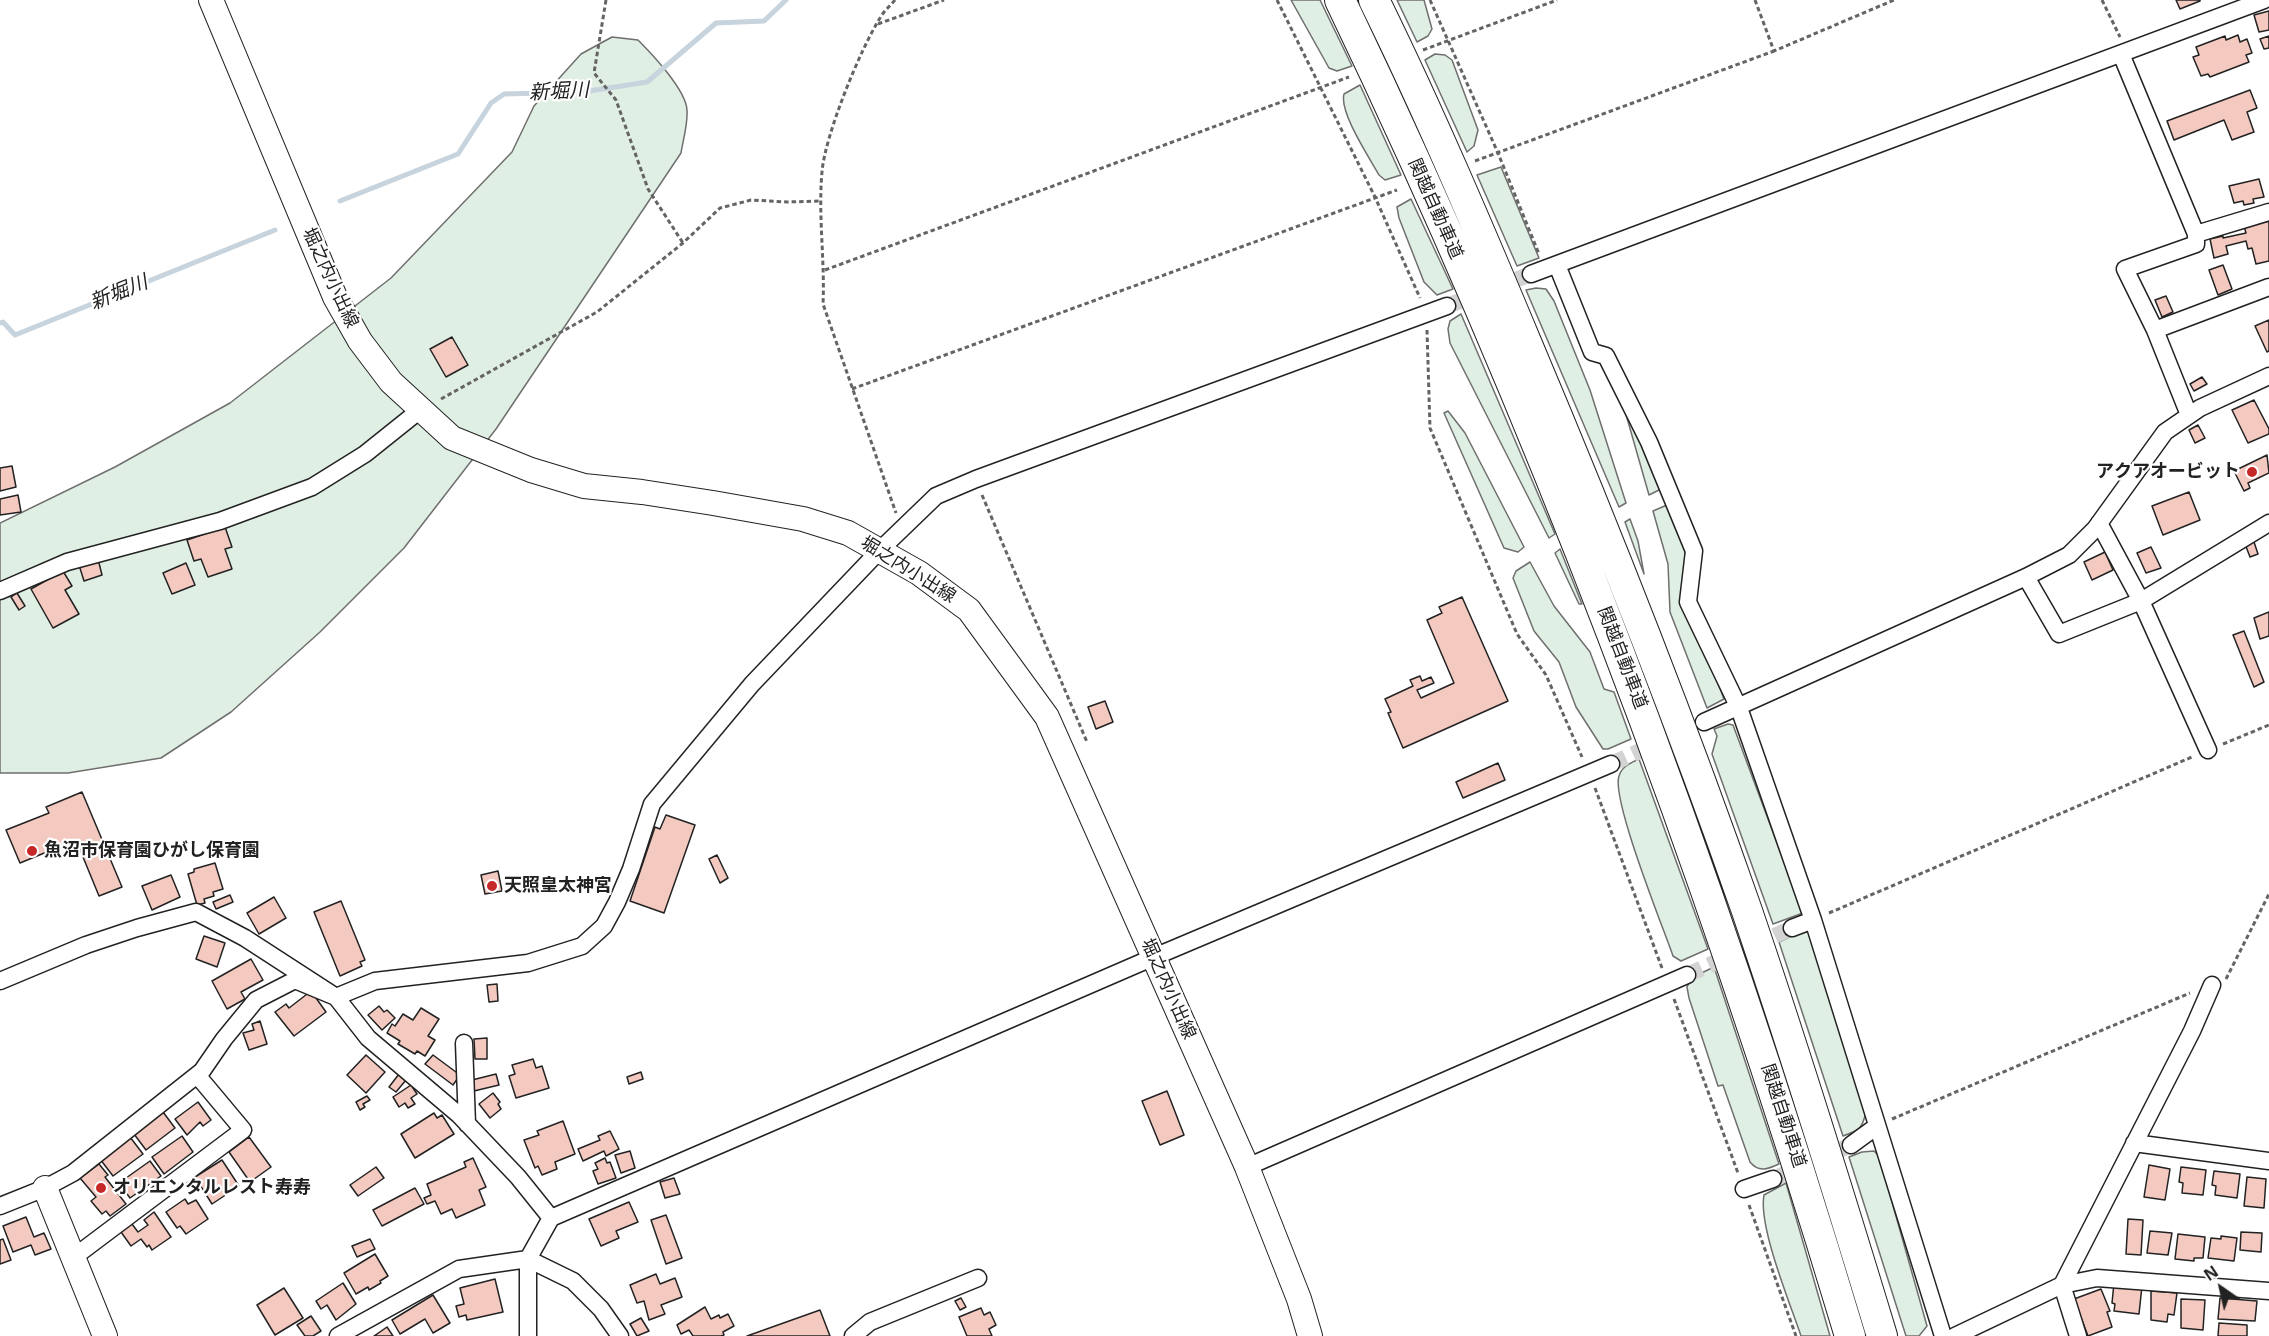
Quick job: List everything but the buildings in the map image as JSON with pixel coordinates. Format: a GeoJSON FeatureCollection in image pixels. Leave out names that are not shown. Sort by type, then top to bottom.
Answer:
{"type":"FeatureCollection","features":[{"type":"Feature","properties":{"kind":"highway","name":"関越自動車道"},"geometry":{"type":"LineString","coordinates":[[1340,0],[1484,320],[1601,601],[1662,762],[1717,918],[1808,1193],[1850,1336]]}},
{"type":"Feature","properties":{"kind":"highway","name":"関越自動車道"},"geometry":{"type":"LineString","coordinates":[[1374,0],[1448,159],[1571,448],[1628,591],[1753,930],[1794,1050],[1882,1336]]}},
{"type":"Feature","properties":{"kind":"main road","name":"堀之内小出線"},"geometry":{"type":"LineString","coordinates":[[211,0],[335,297],[360,341],[391,382],[452,438],[531,470],[584,486],[703,501],[803,519],[848,533],[935,583],[969,610],[1047,717],[1247,1167],[1299,1299],[1310,1336]]}},
{"type":"Feature","properties":{"kind":"main road"},"geometry":{"type":"LineString","coordinates":[[45,1188],[105,1336]]}},
{"type":"Feature","properties":{"kind":"street"},"geometry":{"type":"LineString","coordinates":[[1943,1336],[1813,920],[1739,708],[1688,602],[1694,551],[1649,442],[1606,356],[1592,352],[1544,270],[2124,53],[2255,1]]}},
{"type":"Feature","properties":{"kind":"street"},"geometry":{"type":"LineString","coordinates":[[2124,53],[2196,234],[2196,243],[2125,269],[2155,330],[2188,415]]}},
{"type":"Feature","properties":{"kind":"street"},"geometry":{"type":"LineString","coordinates":[[2196,234],[2269,212]]}},
{"type":"Feature","properties":{"kind":"street"},"geometry":{"type":"LineString","coordinates":[[2155,330],[2269,287]]}},
{"type":"Feature","properties":{"kind":"street"},"geometry":{"type":"LineString","coordinates":[[0,1206],[45,1188],[74,1173],[197,1075],[256,1000],[295,980],[336,997],[375,981],[528,963],[582,946],[604,926],[617,902],[631,869],[652,804],[752,684],[880,550],[936,496],[976,479],[1447,306]]}},
{"type":"Feature","properties":{"kind":"street"},"geometry":{"type":"LineString","coordinates":[[1704,722],[2026,578],[2068,555],[2099,523],[2165,432],[2200,408],[2269,376]]}},
{"type":"Feature","properties":{"kind":"street"},"geometry":{"type":"LineString","coordinates":[[0,591],[67,562],[220,520],[312,487],[365,454],[420,410]]}},
{"type":"Feature","properties":{"kind":"street"},"geometry":{"type":"LineString","coordinates":[[2099,523],[2141,601],[2208,750]]}},
{"type":"Feature","properties":{"kind":"street"},"geometry":{"type":"LineString","coordinates":[[2026,578],[2060,634],[2141,601],[2269,523]]}},
{"type":"Feature","properties":{"kind":"street"},"geometry":{"type":"LineString","coordinates":[[528,1336],[528,1259],[551,1218],[1154,957],[1611,764]]}},
{"type":"Feature","properties":{"kind":"street"},"geometry":{"type":"LineString","coordinates":[[0,981],[86,945],[196,912],[245,938],[336,997],[368,1038],[467,1124],[518,1177],[551,1218]]}},
{"type":"Feature","properties":{"kind":"street"},"geometry":{"type":"LineString","coordinates":[[1792,928],[1813,920]]}},
{"type":"Feature","properties":{"kind":"street"},"geometry":{"type":"LineString","coordinates":[[1247,1167],[1687,975]]}},
{"type":"Feature","properties":{"kind":"street"},"geometry":{"type":"LineString","coordinates":[[2078,1336],[2062,1285],[2192,1031],[2212,985]]}},
{"type":"Feature","properties":{"kind":"street"},"geometry":{"type":"LineString","coordinates":[[464,1043],[467,1124]]}},
{"type":"Feature","properties":{"kind":"street"},"geometry":{"type":"LineString","coordinates":[[74,1257],[243,1130],[197,1075]]}},
{"type":"Feature","properties":{"kind":"street"},"geometry":{"type":"LineString","coordinates":[[1851,1145],[1877,1126]]}},
{"type":"Feature","properties":{"kind":"street"},"geometry":{"type":"LineString","coordinates":[[2134,1143],[2269,1161]]}},
{"type":"Feature","properties":{"kind":"street"},"geometry":{"type":"LineString","coordinates":[[1744,1189],[1773,1179]]}},
{"type":"Feature","properties":{"kind":"street"},"geometry":{"type":"LineString","coordinates":[[338,1336],[459,1269],[528,1259],[573,1281],[601,1309],[620,1336]]}},
{"type":"Feature","properties":{"kind":"street"},"geometry":{"type":"LineString","coordinates":[[853,1336],[870,1322],[978,1278]]}},
{"type":"Feature","properties":{"kind":"street"},"geometry":{"type":"LineString","coordinates":[[1955,1336],[2062,1285],[2097,1278],[2269,1291]]}},
{"type":"Feature","properties":{"kind":"path"},"geometry":{"type":"LineString","coordinates":[[606,0],[594,73],[616,100],[648,189],[683,243]]}},
{"type":"Feature","properties":{"kind":"path"},"geometry":{"type":"LineString","coordinates":[[895,0],[880,17],[856,67],[831,135],[822,170],[821,201],[825,270],[823,304],[902,528]]}},
{"type":"Feature","properties":{"kind":"path"},"geometry":{"type":"LineString","coordinates":[[876,25],[944,0]]}},
{"type":"Feature","properties":{"kind":"path"},"geometry":{"type":"LineString","coordinates":[[1277,0],[1375,197],[1427,313],[1431,428],[1517,634],[1545,675],[1590,774],[1796,1336]]}},
{"type":"Feature","properties":{"kind":"path"},"geometry":{"type":"LineString","coordinates":[[1430,0],[1498,153],[1544,270]]}},
{"type":"Feature","properties":{"kind":"path"},"geometry":{"type":"LineString","coordinates":[[1423,50],[1557,0]]}},
{"type":"Feature","properties":{"kind":"path"},"geometry":{"type":"LineString","coordinates":[[1755,0],[1774,51]]}},
{"type":"Feature","properties":{"kind":"path"},"geometry":{"type":"LineString","coordinates":[[1471,163],[1774,51],[1894,0]]}},
{"type":"Feature","properties":{"kind":"path"},"geometry":{"type":"LineString","coordinates":[[2102,0],[2124,53]]}},
{"type":"Feature","properties":{"kind":"path"},"geometry":{"type":"LineString","coordinates":[[825,270],[1349,77]]}},
{"type":"Feature","properties":{"kind":"path"},"geometry":{"type":"LineString","coordinates":[[852,389],[1397,190]]}},
{"type":"Feature","properties":{"kind":"path"},"geometry":{"type":"LineString","coordinates":[[420,410],[597,312],[683,243],[720,208],[751,200],[821,201]]}},
{"type":"Feature","properties":{"kind":"path"},"geometry":{"type":"LineString","coordinates":[[976,479],[1087,742]]}},
{"type":"Feature","properties":{"kind":"path"},"geometry":{"type":"LineString","coordinates":[[1813,920],[2269,725]]}},
{"type":"Feature","properties":{"kind":"path"},"geometry":{"type":"LineString","coordinates":[[1877,1126],[2170,1000],[2225,981],[2269,894]]}},
{"type":"Feature","properties":{"kind":"green space"},"geometry":{"type":"Polygon","coordinates":[[[1291,0],[1320,0],[1352,66],[1337,71],[1329,68],[1291,0]]]}},
{"type":"Feature","properties":{"kind":"green space"},"geometry":{"type":"Polygon","coordinates":[[[1397,0],[1424,0],[1432,29],[1428,36],[1417,42],[1397,0]]]}},
{"type":"Feature","properties":{"kind":"green space"},"geometry":{"type":"Polygon","coordinates":[[[612,37],[638,40],[681,93],[687,115],[681,153],[496,429],[404,548],[320,632],[231,712],[161,758],[68,773],[0,773],[0,523],[115,467],[230,403],[391,278],[512,152],[534,106],[581,54],[612,37]]]}},
{"type":"Feature","properties":{"kind":"green space"},"geometry":{"type":"Polygon","coordinates":[[[1435,54],[1445,55],[1452,60],[1478,130],[1474,146],[1467,152],[1425,60],[1435,54]]]}},
{"type":"Feature","properties":{"kind":"green space"},"geometry":{"type":"Polygon","coordinates":[[[1360,85],[1401,175],[1385,180],[1379,175],[1350,123],[1344,94],[1360,85]]]}},
{"type":"Feature","properties":{"kind":"green space"},"geometry":{"type":"Polygon","coordinates":[[[1501,167],[1539,258],[1517,266],[1477,175],[1501,167]]]}},
{"type":"Feature","properties":{"kind":"green space"},"geometry":{"type":"Polygon","coordinates":[[[1411,199],[1453,289],[1437,295],[1424,282],[1399,218],[1397,207],[1411,199]]]}},
{"type":"Feature","properties":{"kind":"green space"},"geometry":{"type":"Polygon","coordinates":[[[1546,289],[1554,301],[1590,390],[1626,503],[1619,507],[1526,290],[1546,289]]]}},
{"type":"Feature","properties":{"kind":"green space"},"geometry":{"type":"Polygon","coordinates":[[[1461,314],[1555,534],[1549,538],[1450,343],[1448,329],[1450,321],[1461,314]]]}},
{"type":"Feature","properties":{"kind":"green space"},"geometry":{"type":"Polygon","coordinates":[[[1617,383],[1661,483],[1659,490],[1649,495],[1617,383]]]}},
{"type":"Feature","properties":{"kind":"green space"},"geometry":{"type":"Polygon","coordinates":[[[1448,411],[1465,433],[1524,547],[1518,552],[1504,548],[1444,413],[1448,411]]]}},
{"type":"Feature","properties":{"kind":"green space"},"geometry":{"type":"Polygon","coordinates":[[[1667,505],[1685,541],[1686,601],[1724,699],[1707,708],[1670,612],[1668,564],[1653,511],[1667,505]]]}},
{"type":"Feature","properties":{"kind":"green space"},"geometry":{"type":"Polygon","coordinates":[[[1630,519],[1638,541],[1644,574],[1625,522],[1630,519]]]}},
{"type":"Feature","properties":{"kind":"green space"},"geometry":{"type":"Polygon","coordinates":[[[1560,549],[1582,604],[1579,604],[1555,553],[1560,549]]]}},
{"type":"Feature","properties":{"kind":"green space"},"geometry":{"type":"Polygon","coordinates":[[[1530,562],[1554,606],[1590,652],[1604,689],[1614,692],[1631,739],[1603,749],[1576,707],[1559,662],[1534,631],[1513,578],[1516,571],[1530,562]]]}},
{"type":"Feature","properties":{"kind":"green space"},"geometry":{"type":"Polygon","coordinates":[[[1728,724],[1733,725],[1803,913],[1773,924],[1712,754],[1717,736],[1714,729],[1728,724]]]}},
{"type":"Feature","properties":{"kind":"green space"},"geometry":{"type":"Polygon","coordinates":[[[1639,759],[1708,949],[1681,961],[1673,956],[1639,864],[1623,810],[1619,776],[1625,767],[1639,759]]]}},
{"type":"Feature","properties":{"kind":"green space"},"geometry":{"type":"Polygon","coordinates":[[[1802,931],[1810,932],[1866,1112],[1859,1128],[1843,1136],[1779,942],[1802,931]]]}},
{"type":"Feature","properties":{"kind":"green space"},"geometry":{"type":"Polygon","coordinates":[[[1714,967],[1779,1164],[1767,1168],[1757,1168],[1750,1162],[1723,1085],[1718,1086],[1689,998],[1687,987],[1691,978],[1714,967]]]}},
{"type":"Feature","properties":{"kind":"green space"},"geometry":{"type":"Polygon","coordinates":[[[1874,1151],[1879,1156],[1927,1326],[1919,1336],[1906,1336],[1849,1157],[1862,1152],[1874,1151]]]}},
{"type":"Feature","properties":{"kind":"green space"},"geometry":{"type":"Polygon","coordinates":[[[1786,1183],[1830,1336],[1801,1336],[1770,1245],[1763,1209],[1764,1195],[1786,1183]]]}},
{"type":"Feature","properties":{"kind":"waterway","name":"新堀川"},"geometry":{"type":"LineString","coordinates":[[340,201],[458,154],[491,103],[504,94],[583,92],[647,82],[716,23],[764,21],[786,0]]}},
{"type":"Feature","properties":{"kind":"waterway","name":"新堀川"},"geometry":{"type":"LineString","coordinates":[[0,323],[3,322],[15,335],[275,230]]}},
{"type":"Feature","properties":{"kind":"tunnel"},"geometry":{"type":"LineString","coordinates":[[1447,306],[1531,274]]}},
{"type":"Feature","properties":{"kind":"tunnel"},"geometry":{"type":"LineString","coordinates":[[1611,764],[1689,729]]}},
{"type":"Feature","properties":{"kind":"tunnel"},"geometry":{"type":"LineString","coordinates":[[1687,975],[1792,928]]}},
{"type":"Feature","properties":{"kind":"tunnel"},"geometry":{"type":"LineString","coordinates":[[1773,1179],[1851,1145]]}},
{"type":"Feature","properties":{"kind":"place","name":"アクアオービット"},"geometry":{"type":"Point","coordinates":[2252,472]}},
{"type":"Feature","properties":{"kind":"place","name":"魚沼市保育園ひがし保育園"},"geometry":{"type":"Point","coordinates":[32,851]}},
{"type":"Feature","properties":{"kind":"place","name":"天照皇太神宮"},"geometry":{"type":"Point","coordinates":[492,886]}},
{"type":"Feature","properties":{"kind":"place","name":"オリエンタルレスト寿寿"},"geometry":{"type":"Point","coordinates":[101,1188]}}]}
